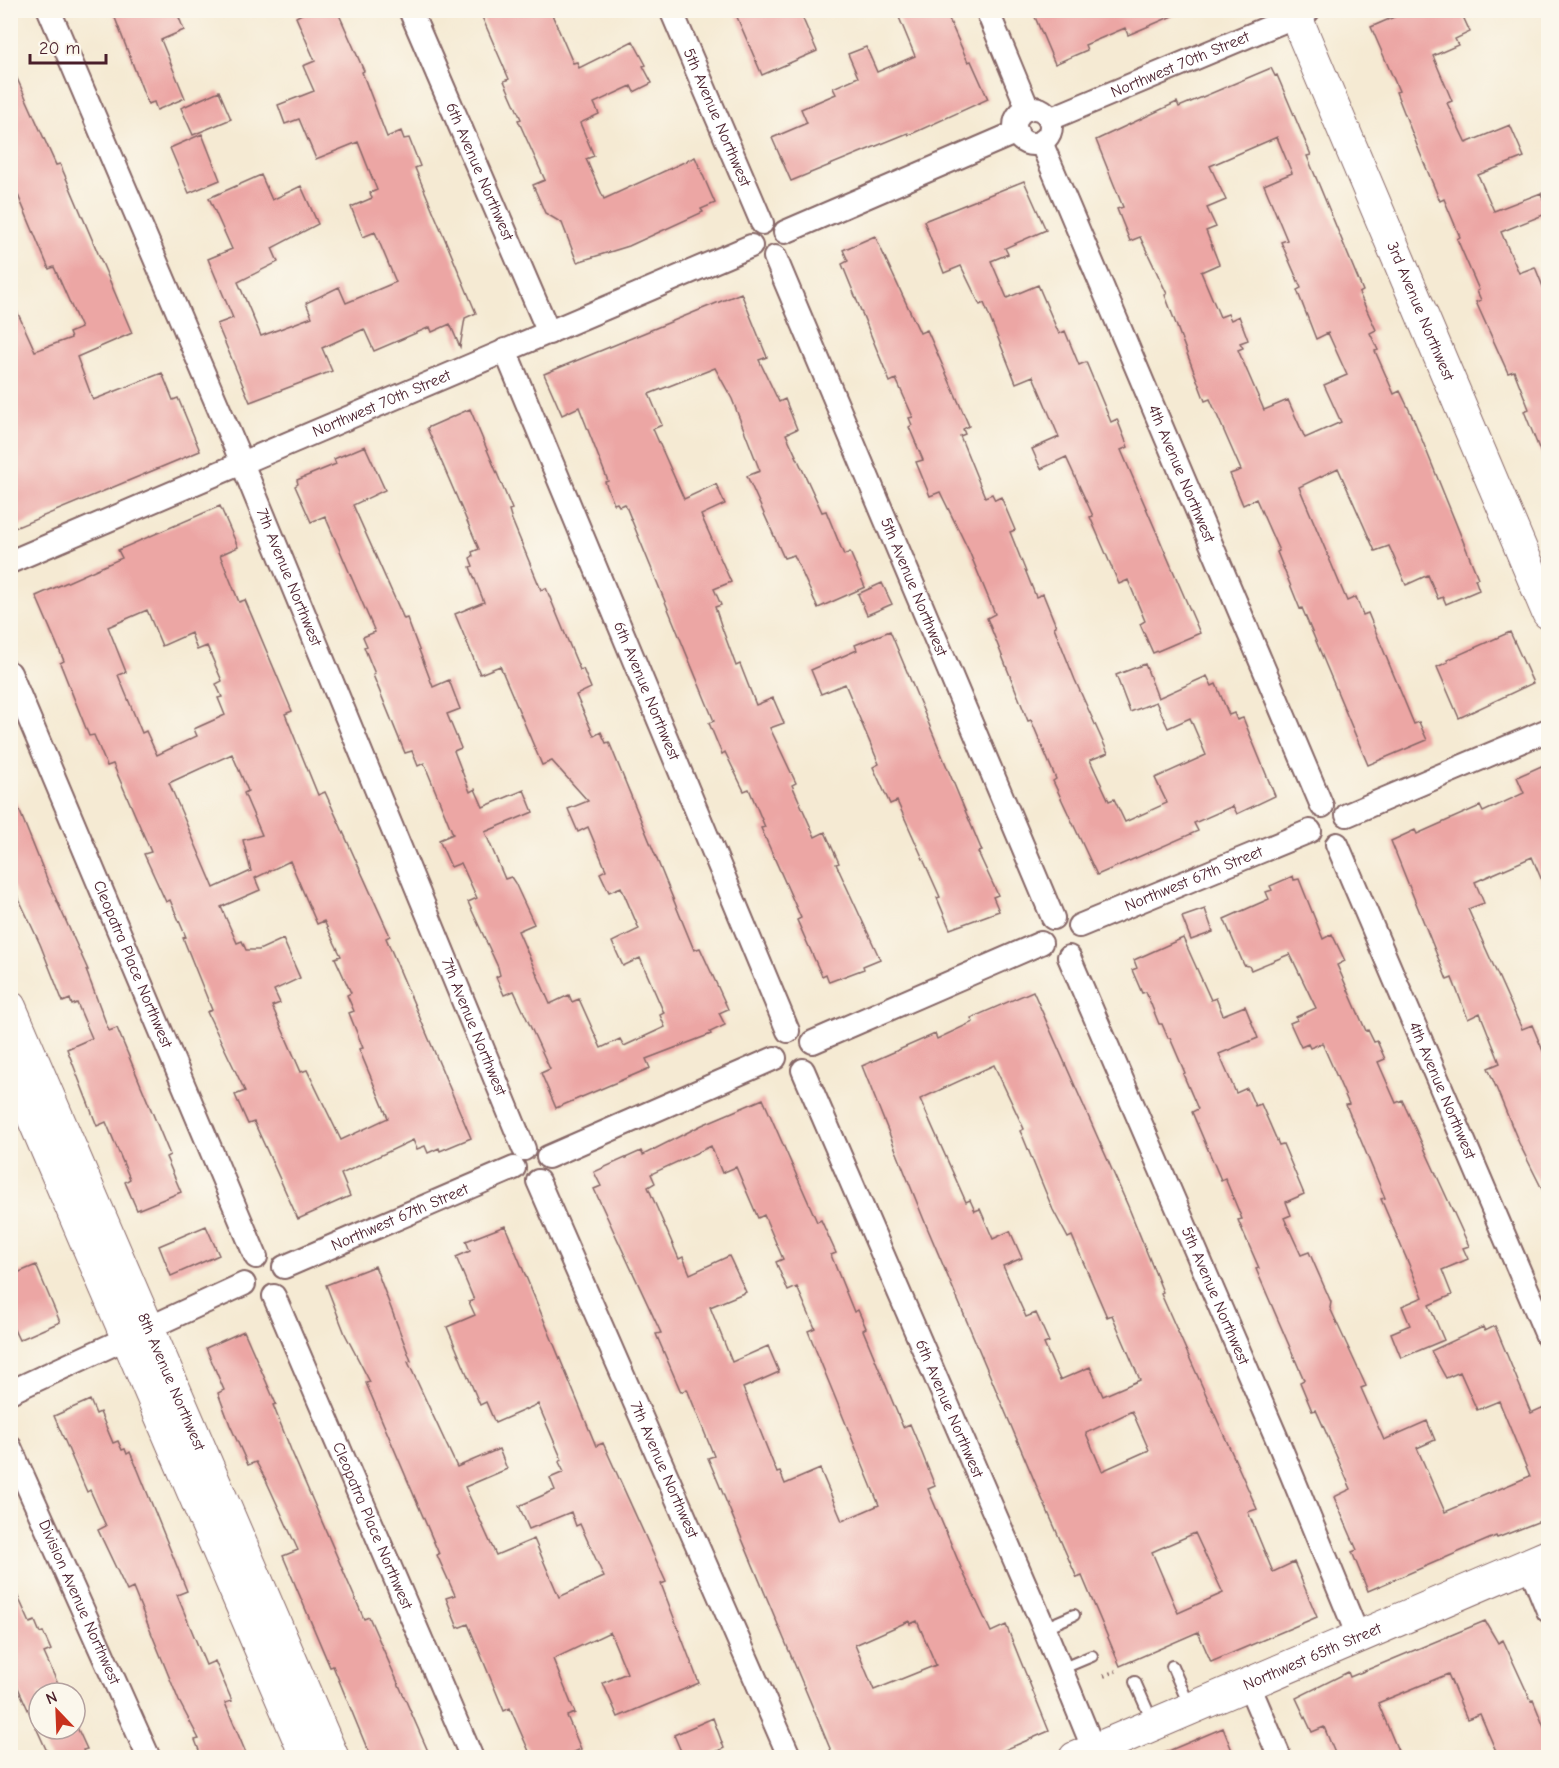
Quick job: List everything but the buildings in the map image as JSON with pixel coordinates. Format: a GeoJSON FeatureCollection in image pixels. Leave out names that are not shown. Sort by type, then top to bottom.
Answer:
{"type":"FeatureCollection","features":[{"type":"Feature","properties":{"kind":"main road","name":"3rd Avenue Northwest"},"geometry":{"type":"LineString","coordinates":[[1299,12],[1548,613]]}},
{"type":"Feature","properties":{"kind":"main road","name":"8th Avenue Northwest"},"geometry":{"type":"LineString","coordinates":[[10,1007],[307,1758]]}},
{"type":"Feature","properties":{"kind":"main road","name":"8th Avenue Northwest"},"geometry":{"type":"LineString","coordinates":[[10,1064],[138,1333],[333,1758]]}},
{"type":"Feature","properties":{"kind":"main road","name":"Northwest 65th Street"},"geometry":{"type":"LineString","coordinates":[[1085,1754],[1539,1560]]}},
{"type":"Feature","properties":{"kind":"street","name":"7th Avenue Northwest"},"geometry":{"type":"LineString","coordinates":[[49,10],[242,463],[519,1158]]}},
{"type":"Feature","properties":{"kind":"street","name":"6th Avenue Northwest"},"geometry":{"type":"LineString","coordinates":[[410,10],[549,333]]}},
{"type":"Feature","properties":{"kind":"street","name":"5th Avenue Northwest"},"geometry":{"type":"LineString","coordinates":[[671,10],[762,223]]}},
{"type":"Feature","properties":{"kind":"street"},"geometry":{"type":"LineString","coordinates":[[987,10],[1028,109]]}},
{"type":"Feature","properties":{"kind":"street","name":"Northwest 70th Street"},"geometry":{"type":"LineString","coordinates":[[1050,119],[1299,12]]}},
{"type":"Feature","properties":{"kind":"street"},"geometry":{"type":"LineString","coordinates":[[1028,109],[1043,111],[1050,119],[1050,133],[1041,142],[1026,142],[1017,132],[1018,118],[1028,109]]}},
{"type":"Feature","properties":{"kind":"street"},"geometry":{"type":"LineString","coordinates":[[785,232],[1017,132]]}},
{"type":"Feature","properties":{"kind":"street","name":"4th Avenue Northwest"},"geometry":{"type":"LineString","coordinates":[[1041,142],[1322,806]]}},
{"type":"Feature","properties":{"kind":"street"},"geometry":{"type":"LineString","coordinates":[[762,223],[772,223],[785,232],[784,248],[775,256],[761,257],[752,246],[752,233],[762,223]]}},
{"type":"Feature","properties":{"kind":"street","name":"Northwest 70th Street"},"geometry":{"type":"LineString","coordinates":[[10,562],[752,246]]}},
{"type":"Feature","properties":{"kind":"street","name":"5th Avenue Northwest"},"geometry":{"type":"LineString","coordinates":[[775,256],[1053,918]]}},
{"type":"Feature","properties":{"kind":"street","name":"6th Avenue Northwest"},"geometry":{"type":"LineString","coordinates":[[505,350],[788,1031]]}},
{"type":"Feature","properties":{"kind":"street","name":"Cleopatra Place Northwest"},"geometry":{"type":"LineString","coordinates":[[10,673],[256,1257]]}},
{"type":"Feature","properties":{"kind":"street"},"geometry":{"type":"LineString","coordinates":[[1347,815],[1548,730]]}},
{"type":"Feature","properties":{"kind":"street"},"geometry":{"type":"LineString","coordinates":[[1322,806],[1338,806],[1347,815],[1348,833],[1337,844],[1319,842],[1310,831],[1311,817],[1322,806]]}},
{"type":"Feature","properties":{"kind":"street","name":"Northwest 67th Street"},"geometry":{"type":"LineString","coordinates":[[1079,926],[1310,831]]}},
{"type":"Feature","properties":{"kind":"street","name":"4th Avenue Northwest"},"geometry":{"type":"LineString","coordinates":[[1337,844],[1548,1338]]}},
{"type":"Feature","properties":{"kind":"street"},"geometry":{"type":"LineString","coordinates":[[1053,918],[1071,918],[1079,926],[1083,937],[1081,945],[1069,957],[1061,959],[1052,956],[1041,944],[1041,930],[1053,918]]}},
{"type":"Feature","properties":{"kind":"street"},"geometry":{"type":"LineString","coordinates":[[813,1042],[1041,944]]}},
{"type":"Feature","properties":{"kind":"street","name":"5th Avenue Northwest"},"geometry":{"type":"LineString","coordinates":[[1069,957],[1277,1439],[1358,1636]]}},
{"type":"Feature","properties":{"kind":"street"},"geometry":{"type":"LineString","coordinates":[[788,1031],[801,1031],[813,1042],[814,1058],[803,1070],[792,1072],[784,1069],[775,1058],[777,1040],[788,1031]]}},
{"type":"Feature","properties":{"kind":"street"},"geometry":{"type":"LineString","coordinates":[[548,1157],[775,1058]]}},
{"type":"Feature","properties":{"kind":"street","name":"6th Avenue Northwest"},"geometry":{"type":"LineString","coordinates":[[803,1070],[1061,1669],[1085,1754]]}},
{"type":"Feature","properties":{"kind":"street"},"geometry":{"type":"LineString","coordinates":[[536,1147],[548,1157],[548,1171],[538,1181],[525,1180],[519,1158],[536,1147]]}},
{"type":"Feature","properties":{"kind":"street","name":"Northwest 67th Street"},"geometry":{"type":"LineString","coordinates":[[284,1267],[519,1158]]}},
{"type":"Feature","properties":{"kind":"street","name":"7th Avenue Northwest"},"geometry":{"type":"LineString","coordinates":[[538,1181],[790,1758]]}},
{"type":"Feature","properties":{"kind":"street"},"geometry":{"type":"LineString","coordinates":[[256,1257],[272,1257],[284,1267],[286,1280],[284,1287],[274,1296],[254,1296],[244,1284],[246,1266],[256,1257]]}},
{"type":"Feature","properties":{"kind":"street"},"geometry":{"type":"LineString","coordinates":[[10,1392],[244,1284]]}},
{"type":"Feature","properties":{"kind":"street","name":"Cleopatra Place Northwest"},"geometry":{"type":"LineString","coordinates":[[274,1296],[472,1758]]}},
{"type":"Feature","properties":{"kind":"street","name":"Division Avenue Northwest"},"geometry":{"type":"LineString","coordinates":[[10,1447],[148,1758]]}},
{"type":"Feature","properties":{"kind":"street"},"geometry":{"type":"LineString","coordinates":[[1539,1560],[1548,1611]]}},
{"type":"Feature","properties":{"kind":"street"},"geometry":{"type":"LineString","coordinates":[[1248,1683],[1280,1758]]}},
{"type":"Feature","properties":{"kind":"lane"},"geometry":{"type":"LineString","coordinates":[[1044,1628],[1074,1615]]}},
{"type":"Feature","properties":{"kind":"lane"},"geometry":{"type":"LineString","coordinates":[[1061,1669],[1092,1656]]}},
{"type":"Feature","properties":{"kind":"lane"},"geometry":{"type":"LineString","coordinates":[[1172,1666],[1191,1708]]}},
{"type":"Feature","properties":{"kind":"lane"},"geometry":{"type":"LineString","coordinates":[[1135,1682],[1153,1724]]}},
{"type":"Feature","properties":{"kind":"path"},"geometry":{"type":"LineString","coordinates":[[1104,1676],[1116,1671]]}}]}
